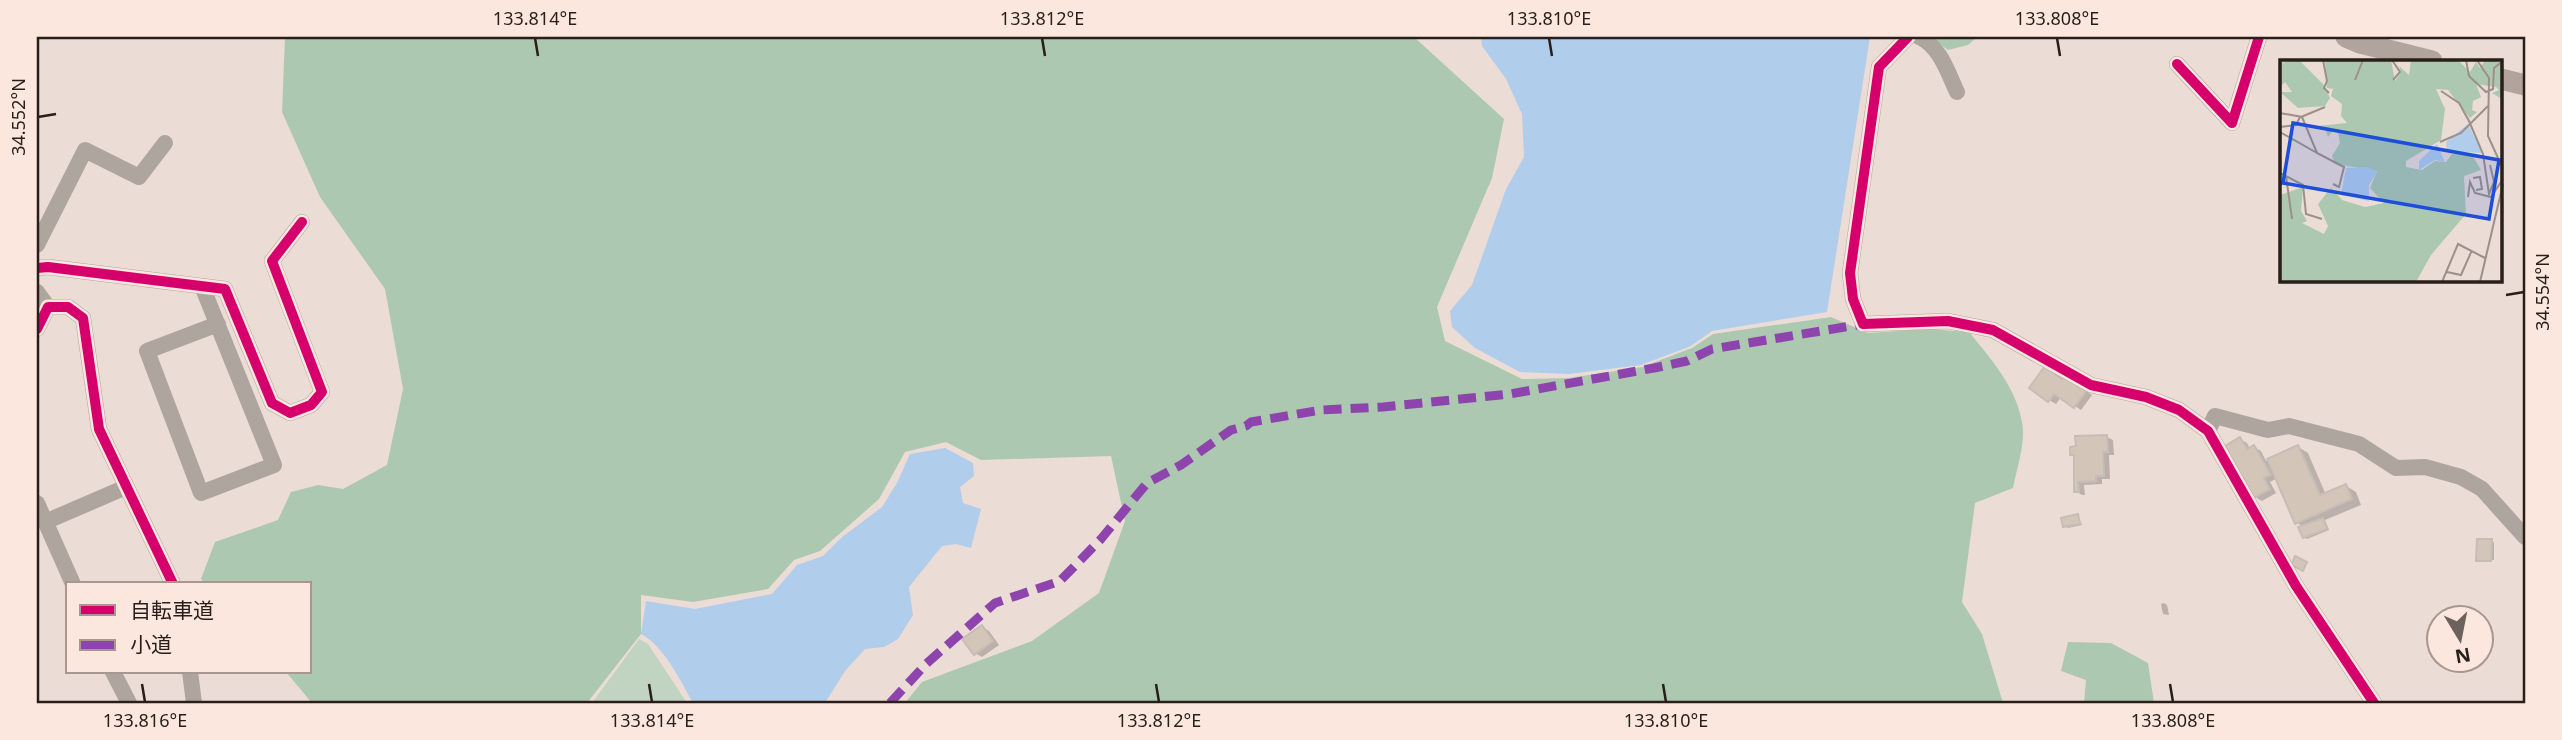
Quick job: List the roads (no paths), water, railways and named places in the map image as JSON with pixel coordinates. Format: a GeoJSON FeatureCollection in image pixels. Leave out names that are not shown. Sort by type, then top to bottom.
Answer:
{"type":"FeatureCollection","features":[{"type":"Feature","properties":{"kind":"street"},"geometry":{"type":"LineString","coordinates":[[1908,37],[1879,67],[1850,273],[1853,299],[1863,324],[1948,321],[1993,330],[2091,385],[2146,397],[2179,410],[2208,431],[2296,586],[2374,703]]}},
{"type":"Feature","properties":{"kind":"street"},"geometry":{"type":"LineString","coordinates":[[1919,37],[1926,40],[1938,54],[1957,92]]}},
{"type":"Feature","properties":{"kind":"street"},"geometry":{"type":"LineString","coordinates":[[2177,64],[2232,123],[2259,37]]}},
{"type":"Feature","properties":{"kind":"street"},"geometry":{"type":"LineString","coordinates":[[2346,37],[2428,60]]}},
{"type":"Feature","properties":{"kind":"street"},"geometry":{"type":"LineString","coordinates":[[2502,79],[2525,85]]}},
{"type":"Feature","properties":{"kind":"street"},"geometry":{"type":"LineString","coordinates":[[37,245],[85,150],[139,177],[165,143]]}},
{"type":"Feature","properties":{"kind":"street"},"geometry":{"type":"LineString","coordinates":[[37,268],[48,267],[225,289],[272,403],[290,412],[311,405],[322,391],[272,261],[302,222]]}},
{"type":"Feature","properties":{"kind":"street"},"geometry":{"type":"LineString","coordinates":[[202,286],[218,324],[274,465],[201,494],[147,351],[218,324]]}},
{"type":"Feature","properties":{"kind":"street"},"geometry":{"type":"LineString","coordinates":[[37,292],[48,307]]}},
{"type":"Feature","properties":{"kind":"street"},"geometry":{"type":"LineString","coordinates":[[37,329],[48,307]]}},
{"type":"Feature","properties":{"kind":"street"},"geometry":{"type":"LineString","coordinates":[[48,307],[68,307],[83,317],[99,429],[172,582]]}},
{"type":"Feature","properties":{"kind":"street"},"geometry":{"type":"LineString","coordinates":[[2208,431],[2215,416],[2268,430],[2289,426],[2359,444],[2396,468],[2425,467],[2461,477],[2482,489],[2525,537]]}},
{"type":"Feature","properties":{"kind":"street"},"geometry":{"type":"LineString","coordinates":[[45,522],[126,487]]}},
{"type":"Feature","properties":{"kind":"street"},"geometry":{"type":"LineString","coordinates":[[37,503],[72,582]]}},
{"type":"Feature","properties":{"kind":"street"},"geometry":{"type":"LineString","coordinates":[[114,674],[129,703]]}},
{"type":"Feature","properties":{"kind":"street"},"geometry":{"type":"LineString","coordinates":[[190,674],[194,703]]}},
{"type":"Feature","properties":{"kind":"water"},"geometry":{"type":"Polygon","coordinates":[[[1481,37],[1870,37],[1827,312],[1712,331],[1691,346],[1641,365],[1569,374],[1520,372],[1475,348],[1452,327],[1450,311],[1472,285],[1506,189],[1524,157],[1522,114],[1506,79],[1482,46],[1481,37]]]}},
{"type":"Feature","properties":{"kind":"water"},"geometry":{"type":"Polygon","coordinates":[[[945,448],[973,463],[974,476],[960,487],[963,503],[981,509],[971,548],[956,544],[942,546],[909,587],[913,615],[898,639],[884,647],[865,649],[845,671],[825,703],[693,703],[664,655],[641,634],[646,601],[695,609],[772,594],[797,565],[823,556],[841,538],[882,507],[910,454],[945,448]]]}}]}
